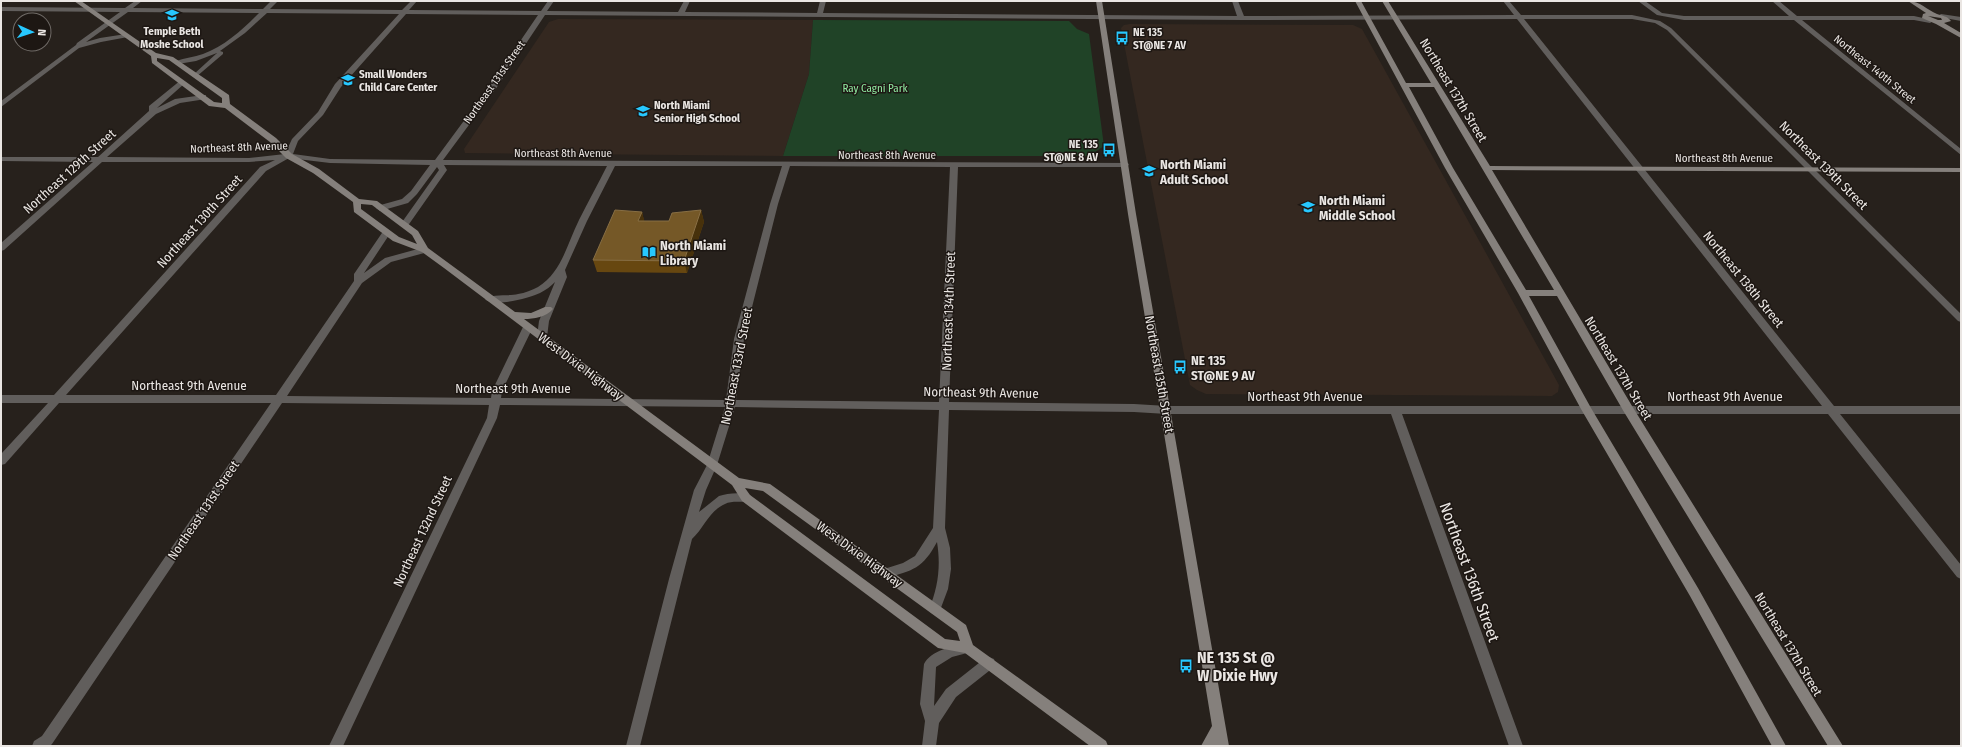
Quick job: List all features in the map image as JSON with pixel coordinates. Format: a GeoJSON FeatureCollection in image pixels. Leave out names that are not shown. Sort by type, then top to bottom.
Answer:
{"type":"FeatureCollection","features":[{"type":"Feature","properties":{"kind":"main road","name":"West Dixie Highway"},"geometry":{"type":"LineString","coordinates":[[77,1],[154,55],[171,58],[178,62],[226,97],[226,105]]}},
{"type":"Feature","properties":{"kind":"main road","name":"Northeast 135th Street"},"geometry":{"type":"LineString","coordinates":[[1099,1],[1124,166],[1222,746]]}},
{"type":"Feature","properties":{"kind":"main road"},"geometry":{"type":"LineString","coordinates":[[1358,1],[1449,168],[1523,293],[1586,409],[1694,592],[1779,746]]}},
{"type":"Feature","properties":{"kind":"main road","name":"Northeast 137th Street"},"geometry":{"type":"LineString","coordinates":[[1385,1],[1487,168],[1558,293],[1628,409],[1836,746]]}},
{"type":"Feature","properties":{"kind":"main road"},"geometry":{"type":"LineString","coordinates":[[1910,1],[1921,8],[1938,15],[1961,36]]}},
{"type":"Feature","properties":{"kind":"main road"},"geometry":{"type":"LineString","coordinates":[[1921,8],[1925,15],[1934,22],[1948,24]]}},
{"type":"Feature","properties":{"kind":"main road"},"geometry":{"type":"LineString","coordinates":[[1925,15],[1938,15]]}},
{"type":"Feature","properties":{"kind":"main road","name":"West Dixie Highway"},"geometry":{"type":"LineString","coordinates":[[154,55],[154,62],[212,104],[226,105],[273,140],[289,156],[316,171],[357,201],[374,203],[404,224],[415,232],[425,250]]}},
{"type":"Feature","properties":{"kind":"main road"},"geometry":{"type":"LineString","coordinates":[[1404,85],[1435,85]]}},
{"type":"Feature","properties":{"kind":"main road","name":"Northeast 8th Avenue"},"geometry":{"type":"LineString","coordinates":[[1487,168],[1961,170]]}},
{"type":"Feature","properties":{"kind":"main road","name":"West Dixie Highway"},"geometry":{"type":"LineString","coordinates":[[357,201],[357,210],[396,239],[425,250],[736,482],[746,498],[942,644],[968,648],[1101,746]]}},
{"type":"Feature","properties":{"kind":"main road"},"geometry":{"type":"LineString","coordinates":[[1523,293],[1558,293]]}},
{"type":"Feature","properties":{"kind":"main road"},"geometry":{"type":"LineString","coordinates":[[511,314],[522,317],[536,315],[548,309]]}},
{"type":"Feature","properties":{"kind":"main road","name":"West Dixie Highway"},"geometry":{"type":"LineString","coordinates":[[736,482],[766,486],[962,629],[968,648]]}},
{"type":"Feature","properties":{"kind":"main road"},"geometry":{"type":"LineString","coordinates":[[1208,746],[1219,727]]}},
{"type":"Feature","properties":{"kind":"street"},"geometry":{"type":"LineString","coordinates":[[1,105],[77,47],[79,43],[139,1]]}},
{"type":"Feature","properties":{"kind":"street"},"geometry":{"type":"LineString","coordinates":[[196,76],[275,1]]}},
{"type":"Feature","properties":{"kind":"street"},"geometry":{"type":"LineString","coordinates":[[289,156],[290,148],[296,137],[330,102],[338,86],[414,1]]}},
{"type":"Feature","properties":{"kind":"street","name":"Northeast 131st Street"},"geometry":{"type":"LineString","coordinates":[[380,208],[401,203],[407,199],[429,169],[438,162],[551,1]]}},
{"type":"Feature","properties":{"kind":"street"},"geometry":{"type":"LineString","coordinates":[[681,13],[687,1]]}},
{"type":"Feature","properties":{"kind":"street"},"geometry":{"type":"LineString","coordinates":[[820,14],[824,1]]}},
{"type":"Feature","properties":{"kind":"street"},"geometry":{"type":"LineString","coordinates":[[1235,1],[1241,18]]}},
{"type":"Feature","properties":{"kind":"street","name":"Northeast 138th Street"},"geometry":{"type":"LineString","coordinates":[[1506,1],[1961,574]]}},
{"type":"Feature","properties":{"kind":"street"},"geometry":{"type":"LineString","coordinates":[[1641,1],[1648,11],[1647,17],[1656,21]]}},
{"type":"Feature","properties":{"kind":"street","name":"Northeast 140th Street"},"geometry":{"type":"LineString","coordinates":[[1775,1],[1961,154]]}},
{"type":"Feature","properties":{"kind":"street"},"geometry":{"type":"LineString","coordinates":[[1,9],[1241,18],[1632,17],[1656,21]]}},
{"type":"Feature","properties":{"kind":"street"},"geometry":{"type":"LineString","coordinates":[[1632,17],[1648,11],[1684,18],[1915,18],[1934,22]]}},
{"type":"Feature","properties":{"kind":"street"},"geometry":{"type":"LineString","coordinates":[[1661,14],[1668,18],[1668,23],[1684,18]]}},
{"type":"Feature","properties":{"kind":"street"},"geometry":{"type":"LineString","coordinates":[[1915,18],[1925,15]]}},
{"type":"Feature","properties":{"kind":"street"},"geometry":{"type":"LineString","coordinates":[[1938,15],[1959,18]]}},
{"type":"Feature","properties":{"kind":"street"},"geometry":{"type":"LineString","coordinates":[[1948,24],[1959,18]]}},
{"type":"Feature","properties":{"kind":"street","name":"Northeast 139th Street"},"geometry":{"type":"LineString","coordinates":[[1656,21],[1668,23],[1810,169],[1961,319]]}},
{"type":"Feature","properties":{"kind":"street"},"geometry":{"type":"LineString","coordinates":[[77,47],[100,40],[126,36]]}},
{"type":"Feature","properties":{"kind":"street"},"geometry":{"type":"LineString","coordinates":[[178,62],[200,59],[224,48]]}},
{"type":"Feature","properties":{"kind":"street","name":"Northeast 129th Street"},"geometry":{"type":"LineString","coordinates":[[153,112],[152,108],[181,82]]}},
{"type":"Feature","properties":{"kind":"street","name":"Northeast 129th Street"},"geometry":{"type":"LineString","coordinates":[[1,248],[153,112],[178,101],[203,97]]}},
{"type":"Feature","properties":{"kind":"street","name":"Northeast 8th Avenue"},"geometry":{"type":"LineString","coordinates":[[1,159],[249,160],[289,156],[330,161],[612,164],[1124,166]]}},
{"type":"Feature","properties":{"kind":"street","name":"Northeast 130th Street"},"geometry":{"type":"LineString","coordinates":[[1,461],[263,169],[289,156]]}},
{"type":"Feature","properties":{"kind":"street"},"geometry":{"type":"LineString","coordinates":[[404,224],[443,170],[438,162]]}},
{"type":"Feature","properties":{"kind":"street"},"geometry":{"type":"LineString","coordinates":[[490,299],[514,299],[536,293],[546,286],[561,270],[590,204],[612,164]]}},
{"type":"Feature","properties":{"kind":"street","name":"Northeast 133rd Street"},"geometry":{"type":"LineString","coordinates":[[632,746],[700,490],[712,464],[731,403],[739,340],[774,204],[786,165]]}},
{"type":"Feature","properties":{"kind":"street","name":"Northeast 134th Street"},"geometry":{"type":"LineString","coordinates":[[885,573],[910,566],[917,562],[930,547],[938,528],[945,406],[954,166]]}},
{"type":"Feature","properties":{"kind":"street","name":"Northeast 131st Street"},"geometry":{"type":"LineString","coordinates":[[359,281],[359,274],[387,232]]}},
{"type":"Feature","properties":{"kind":"street","name":"Northeast 131st Street"},"geometry":{"type":"LineString","coordinates":[[44,744],[359,281],[388,260],[425,250]]}},
{"type":"Feature","properties":{"kind":"street"},"geometry":{"type":"LineString","coordinates":[[542,337],[544,321],[548,309],[562,277],[561,270]]}},
{"type":"Feature","properties":{"kind":"street","name":"Northeast 132nd Street"},"geometry":{"type":"LineString","coordinates":[[336,746],[492,418],[494,402],[498,391],[528,327]]}},
{"type":"Feature","properties":{"kind":"street","name":"Northeast 9th Avenue"},"geometry":{"type":"LineString","coordinates":[[1,399],[278,399],[731,403],[1134,408],[1166,410],[1961,410]]}},
{"type":"Feature","properties":{"kind":"street","name":"Northeast 136th Street"},"geometry":{"type":"LineString","coordinates":[[1395,409],[1516,746]]}},
{"type":"Feature","properties":{"kind":"street","name":"Northeast 133rd Street"},"geometry":{"type":"LineString","coordinates":[[686,540],[706,512],[723,499],[746,498]]}},
{"type":"Feature","properties":{"kind":"street","name":"Northeast 134th Street"},"geometry":{"type":"LineString","coordinates":[[935,608],[941,596],[944,582],[943,542],[938,528]]}},
{"type":"Feature","properties":{"kind":"street"},"geometry":{"type":"LineString","coordinates":[[929,746],[932,721],[927,704],[930,664],[949,652],[968,648]]}},
{"type":"Feature","properties":{"kind":"street"},"geometry":{"type":"LineString","coordinates":[[932,721],[951,693],[989,663]]}},
{"type":"Feature","properties":{"kind":"shaded area","name":"North Miami Senior High School"},"geometry":{"type":"Polygon","coordinates":[[[558,19],[813,20],[809,74],[783,156],[465,153],[464,149],[549,22],[558,19]]]}},
{"type":"Feature","properties":{"kind":"shaded area","name":"North Miami Middle School"},"geometry":{"type":"Polygon","coordinates":[[[1124,25],[1353,25],[1362,29],[1559,385],[1558,392],[1552,396],[1206,394],[1190,385],[1121,28],[1124,25]]]}},
{"type":"Feature","properties":{"kind":"green space","name":"Ray Cagni Park"},"geometry":{"type":"Polygon","coordinates":[[[813,20],[1069,21],[1077,29],[1089,34],[1104,146],[1089,156],[783,156],[809,74],[813,20]]]}},
{"type":"Feature","properties":{"kind":"building","name":"North Miami Library"},"geometry":{"type":"Polygon","coordinates":[[[615,210],[642,212],[638,221],[669,221],[672,213],[701,210],[684,261],[593,260],[615,210]]]}},
{"type":"Feature","properties":{"kind":"place","name":"Temple Beth Moshe School"},"geometry":{"type":"Point","coordinates":[172,15]}},
{"type":"Feature","properties":{"kind":"place","name":"NE 135 ST@NE 7 AV"},"geometry":{"type":"Point","coordinates":[1122,38]}},
{"type":"Feature","properties":{"kind":"place","name":"Small Wonders Child Care Center"},"geometry":{"type":"Point","coordinates":[348,80]}},
{"type":"Feature","properties":{"kind":"place","name":"North Miami Senior High School"},"geometry":{"type":"Point","coordinates":[643,111]}},
{"type":"Feature","properties":{"kind":"place","name":"NE 135 ST@NE 8 AV"},"geometry":{"type":"Point","coordinates":[1109,150]}},
{"type":"Feature","properties":{"kind":"place","name":"North Miami Adult School"},"geometry":{"type":"Point","coordinates":[1149,171]}},
{"type":"Feature","properties":{"kind":"place","name":"North Miami Middle School"},"geometry":{"type":"Point","coordinates":[1308,207]}},
{"type":"Feature","properties":{"kind":"place","name":"North Miami Library"},"geometry":{"type":"Point","coordinates":[649,252]}},
{"type":"Feature","properties":{"kind":"place","name":"NE 135 ST@NE 9 AV"},"geometry":{"type":"Point","coordinates":[1180,367]}},
{"type":"Feature","properties":{"kind":"place","name":"NE 135 St @ W Dixie Hwy"},"geometry":{"type":"Point","coordinates":[1186,666]}}]}
